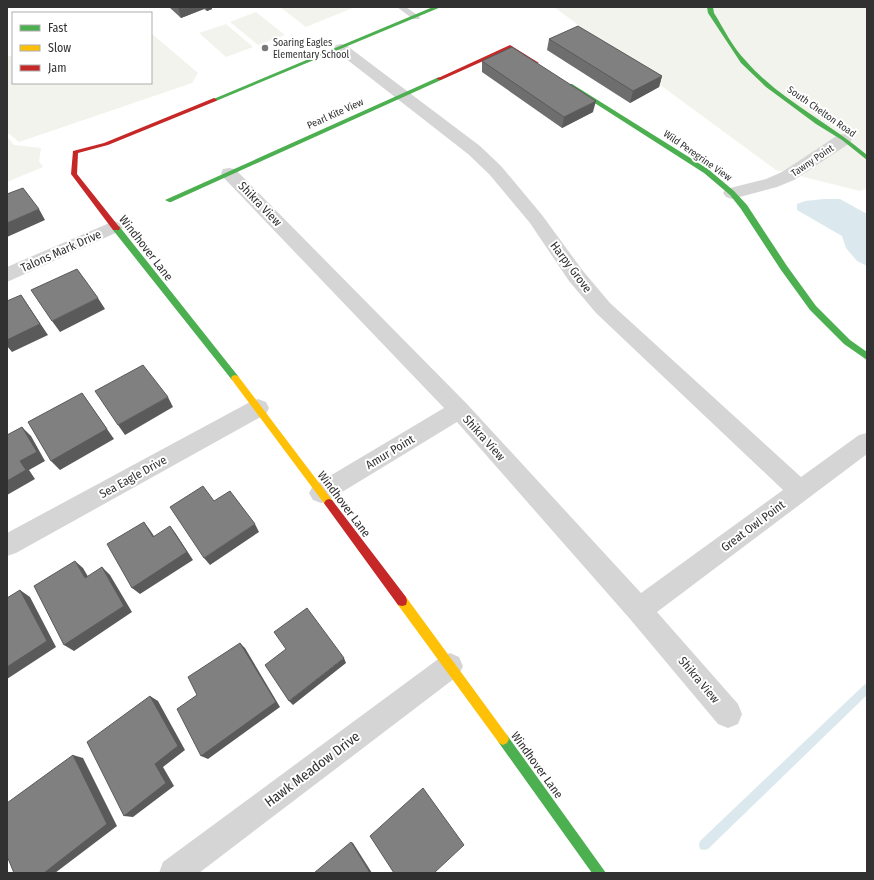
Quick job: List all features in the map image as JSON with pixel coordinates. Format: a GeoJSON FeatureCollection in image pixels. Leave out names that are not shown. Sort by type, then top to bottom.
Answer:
{"type":"FeatureCollection","features":[{"type":"Feature","properties":{"kind":"street"},"geometry":{"type":"LineString","coordinates":[[341,48],[438,7]]}},
{"type":"Feature","properties":{"kind":"street","name":"South Chelton Road"},"geometry":{"type":"LineString","coordinates":[[710,7],[722,31],[743,62],[763,81],[801,112],[844,139],[866,157]]}},
{"type":"Feature","properties":{"kind":"street","name":"Pearl Kite View"},"geometry":{"type":"LineString","coordinates":[[169,200],[510,47],[547,70]]}},
{"type":"Feature","properties":{"kind":"street","name":"Harpy Grove"},"geometry":{"type":"LineString","coordinates":[[341,48],[474,150],[495,170],[536,220],[576,276],[603,308],[800,491]]}},
{"type":"Feature","properties":{"kind":"street","name":"Windhover Lane"},"geometry":{"type":"LineString","coordinates":[[341,48],[106,144],[75,152],[74,174],[114,227],[258,408],[450,666],[600,873]]}},
{"type":"Feature","properties":{"kind":"street","name":"Wild Peregrine View"},"geometry":{"type":"LineString","coordinates":[[561,79],[706,172],[732,193],[744,207],[808,303],[828,326],[852,347],[867,357]]}},
{"type":"Feature","properties":{"kind":"street","name":"Tawny Point"},"geometry":{"type":"LineString","coordinates":[[732,193],[771,183],[788,176],[844,139]]}},
{"type":"Feature","properties":{"kind":"street","name":"Shikra View"},"geometry":{"type":"LineString","coordinates":[[229,173],[459,410],[639,610],[728,714]]}},
{"type":"Feature","properties":{"kind":"street","name":"Talons Mark Drive"},"geometry":{"type":"LineString","coordinates":[[7,275],[114,227]]}},
{"type":"Feature","properties":{"kind":"street","name":"Sea Eagle Drive"},"geometry":{"type":"LineString","coordinates":[[7,545],[258,408]]}},
{"type":"Feature","properties":{"kind":"street","name":"Amur Point"},"geometry":{"type":"LineString","coordinates":[[320,493],[459,410]]}},
{"type":"Feature","properties":{"kind":"street","name":"Great Owl Point"},"geometry":{"type":"LineString","coordinates":[[639,610],[867,442]]}},
{"type":"Feature","properties":{"kind":"street","name":"Hawk Meadow Drive"},"geometry":{"type":"LineString","coordinates":[[174,873],[450,666]]}},
{"type":"Feature","properties":{"kind":"lane"},"geometry":{"type":"LineString","coordinates":[[401,7],[416,16]]}},
{"type":"Feature","properties":{"kind":"shaded area"},"geometry":{"type":"Polygon","coordinates":[[[280,7],[355,7],[306,27],[280,7]]]}},
{"type":"Feature","properties":{"kind":"shaded area"},"geometry":{"type":"Polygon","coordinates":[[[554,7],[867,7],[867,188],[860,191],[776,170],[554,7]]]}},
{"type":"Feature","properties":{"kind":"shaded area"},"geometry":{"type":"Polygon","coordinates":[[[256,12],[285,35],[258,45],[230,22],[256,12]]]}},
{"type":"Feature","properties":{"kind":"shaded area"},"geometry":{"type":"Polygon","coordinates":[[[226,24],[253,47],[226,57],[199,33],[226,24]]]}},
{"type":"Feature","properties":{"kind":"shaded area"},"geometry":{"type":"Polygon","coordinates":[[[152,34],[198,73],[192,83],[19,142],[7,132],[7,57],[12,55],[12,84],[152,84],[152,34]]]}},
{"type":"Feature","properties":{"kind":"shaded area"},"geometry":{"type":"Polygon","coordinates":[[[7,137],[14,145],[41,148],[39,161],[43,167],[7,182],[7,137]]]}},
{"type":"Feature","properties":{"kind":"shaded area"},"geometry":{"type":"Polygon","coordinates":[[[840,199],[867,214],[867,266],[857,261],[846,248],[842,236],[797,210],[797,204],[805,201],[840,199]]]}},
{"type":"Feature","properties":{"kind":"building"},"geometry":{"type":"Polygon","coordinates":[[[578,26],[662,76],[633,91],[549,39],[578,26]]]}},
{"type":"Feature","properties":{"kind":"building"},"geometry":{"type":"Polygon","coordinates":[[[512,47],[596,101],[564,117],[482,61],[512,47]]]}},
{"type":"Feature","properties":{"kind":"building"},"geometry":{"type":"Polygon","coordinates":[[[23,188],[39,209],[7,223],[7,194],[23,188]]]}},
{"type":"Feature","properties":{"kind":"building"},"geometry":{"type":"Polygon","coordinates":[[[77,269],[98,298],[52,321],[31,290],[77,269]]]}},
{"type":"Feature","properties":{"kind":"building"},"geometry":{"type":"Polygon","coordinates":[[[21,295],[40,324],[7,340],[7,301],[21,295]]]}},
{"type":"Feature","properties":{"kind":"building"},"geometry":{"type":"Polygon","coordinates":[[[143,365],[168,397],[118,425],[95,391],[143,365]]]}},
{"type":"Feature","properties":{"kind":"building"},"geometry":{"type":"Polygon","coordinates":[[[82,393],[107,429],[51,461],[28,422],[82,393]]]}},
{"type":"Feature","properties":{"kind":"building"},"geometry":{"type":"Polygon","coordinates":[[[22,427],[37,452],[20,461],[26,470],[7,481],[7,435],[22,427]]]}},
{"type":"Feature","properties":{"kind":"building"},"geometry":{"type":"Polygon","coordinates":[[[203,486],[214,501],[230,491],[255,524],[204,558],[170,507],[203,486]]]}},
{"type":"Feature","properties":{"kind":"building"},"geometry":{"type":"Polygon","coordinates":[[[144,522],[153,537],[170,526],[187,552],[132,588],[107,544],[144,522]]]}},
{"type":"Feature","properties":{"kind":"building"},"geometry":{"type":"Polygon","coordinates":[[[75,561],[85,578],[102,567],[124,606],[64,645],[34,586],[75,561]]]}},
{"type":"Feature","properties":{"kind":"building"},"geometry":{"type":"Polygon","coordinates":[[[20,590],[47,641],[7,667],[7,598],[20,590]]]}},
{"type":"Feature","properties":{"kind":"building"},"geometry":{"type":"Polygon","coordinates":[[[307,608],[344,658],[289,701],[265,665],[286,649],[274,632],[307,608]]]}},
{"type":"Feature","properties":{"kind":"building"},"geometry":{"type":"Polygon","coordinates":[[[240,643],[276,702],[201,756],[177,709],[197,695],[188,677],[240,643]]]}},
{"type":"Feature","properties":{"kind":"building"},"geometry":{"type":"Polygon","coordinates":[[[150,696],[178,746],[155,764],[166,783],[124,816],[87,742],[150,696]]]}},
{"type":"Feature","properties":{"kind":"building"},"geometry":{"type":"Polygon","coordinates":[[[73,755],[107,824],[44,873],[14,873],[7,856],[7,803],[73,755]]]}},
{"type":"Feature","properties":{"kind":"building"},"geometry":{"type":"Polygon","coordinates":[[[423,788],[464,845],[434,873],[394,873],[370,836],[423,788]]]}},
{"type":"Feature","properties":{"kind":"building"},"geometry":{"type":"Polygon","coordinates":[[[351,842],[370,873],[314,873],[351,842]]]}},
{"type":"Feature","properties":{"kind":"waterway"},"geometry":{"type":"LineString","coordinates":[[704,845],[867,688]]}},
{"type":"Feature","properties":{"kind":"traffic: fast"},"geometry":{"type":"LineString","coordinates":[[214,100],[438,7]]}},
{"type":"Feature","properties":{"kind":"traffic: fast"},"geometry":{"type":"LineString","coordinates":[[710,7],[711,13],[743,62],[768,86],[818,123],[844,139],[867,158]]}},
{"type":"Feature","properties":{"kind":"traffic: fast"},"geometry":{"type":"LineString","coordinates":[[169,200],[439,79]]}},
{"type":"Feature","properties":{"kind":"traffic: fast"},"geometry":{"type":"LineString","coordinates":[[570,85],[706,171],[732,193],[744,207],[784,268],[813,308],[847,342],[867,357]]}},
{"type":"Feature","properties":{"kind":"traffic: fast"},"geometry":{"type":"LineString","coordinates":[[116,228],[235,378]]}},
{"type":"Feature","properties":{"kind":"traffic: fast"},"geometry":{"type":"LineString","coordinates":[[503,739],[600,873]]}},
{"type":"Feature","properties":{"kind":"traffic: slow"},"geometry":{"type":"LineString","coordinates":[[235,378],[329,503]]}},
{"type":"Feature","properties":{"kind":"traffic: slow"},"geometry":{"type":"LineString","coordinates":[[402,601],[503,739]]}},
{"type":"Feature","properties":{"kind":"traffic: jam"},"geometry":{"type":"LineString","coordinates":[[439,79],[510,47],[536,63]]}},
{"type":"Feature","properties":{"kind":"traffic: jam"},"geometry":{"type":"LineString","coordinates":[[116,228],[74,174],[75,152],[106,144],[214,100]]}},
{"type":"Feature","properties":{"kind":"traffic: jam"},"geometry":{"type":"LineString","coordinates":[[329,503],[402,601]]}},
{"type":"Feature","properties":{"kind":"place","name":"Soaring Eagles Elementary School"},"geometry":{"type":"Point","coordinates":[265,48]}}]}
